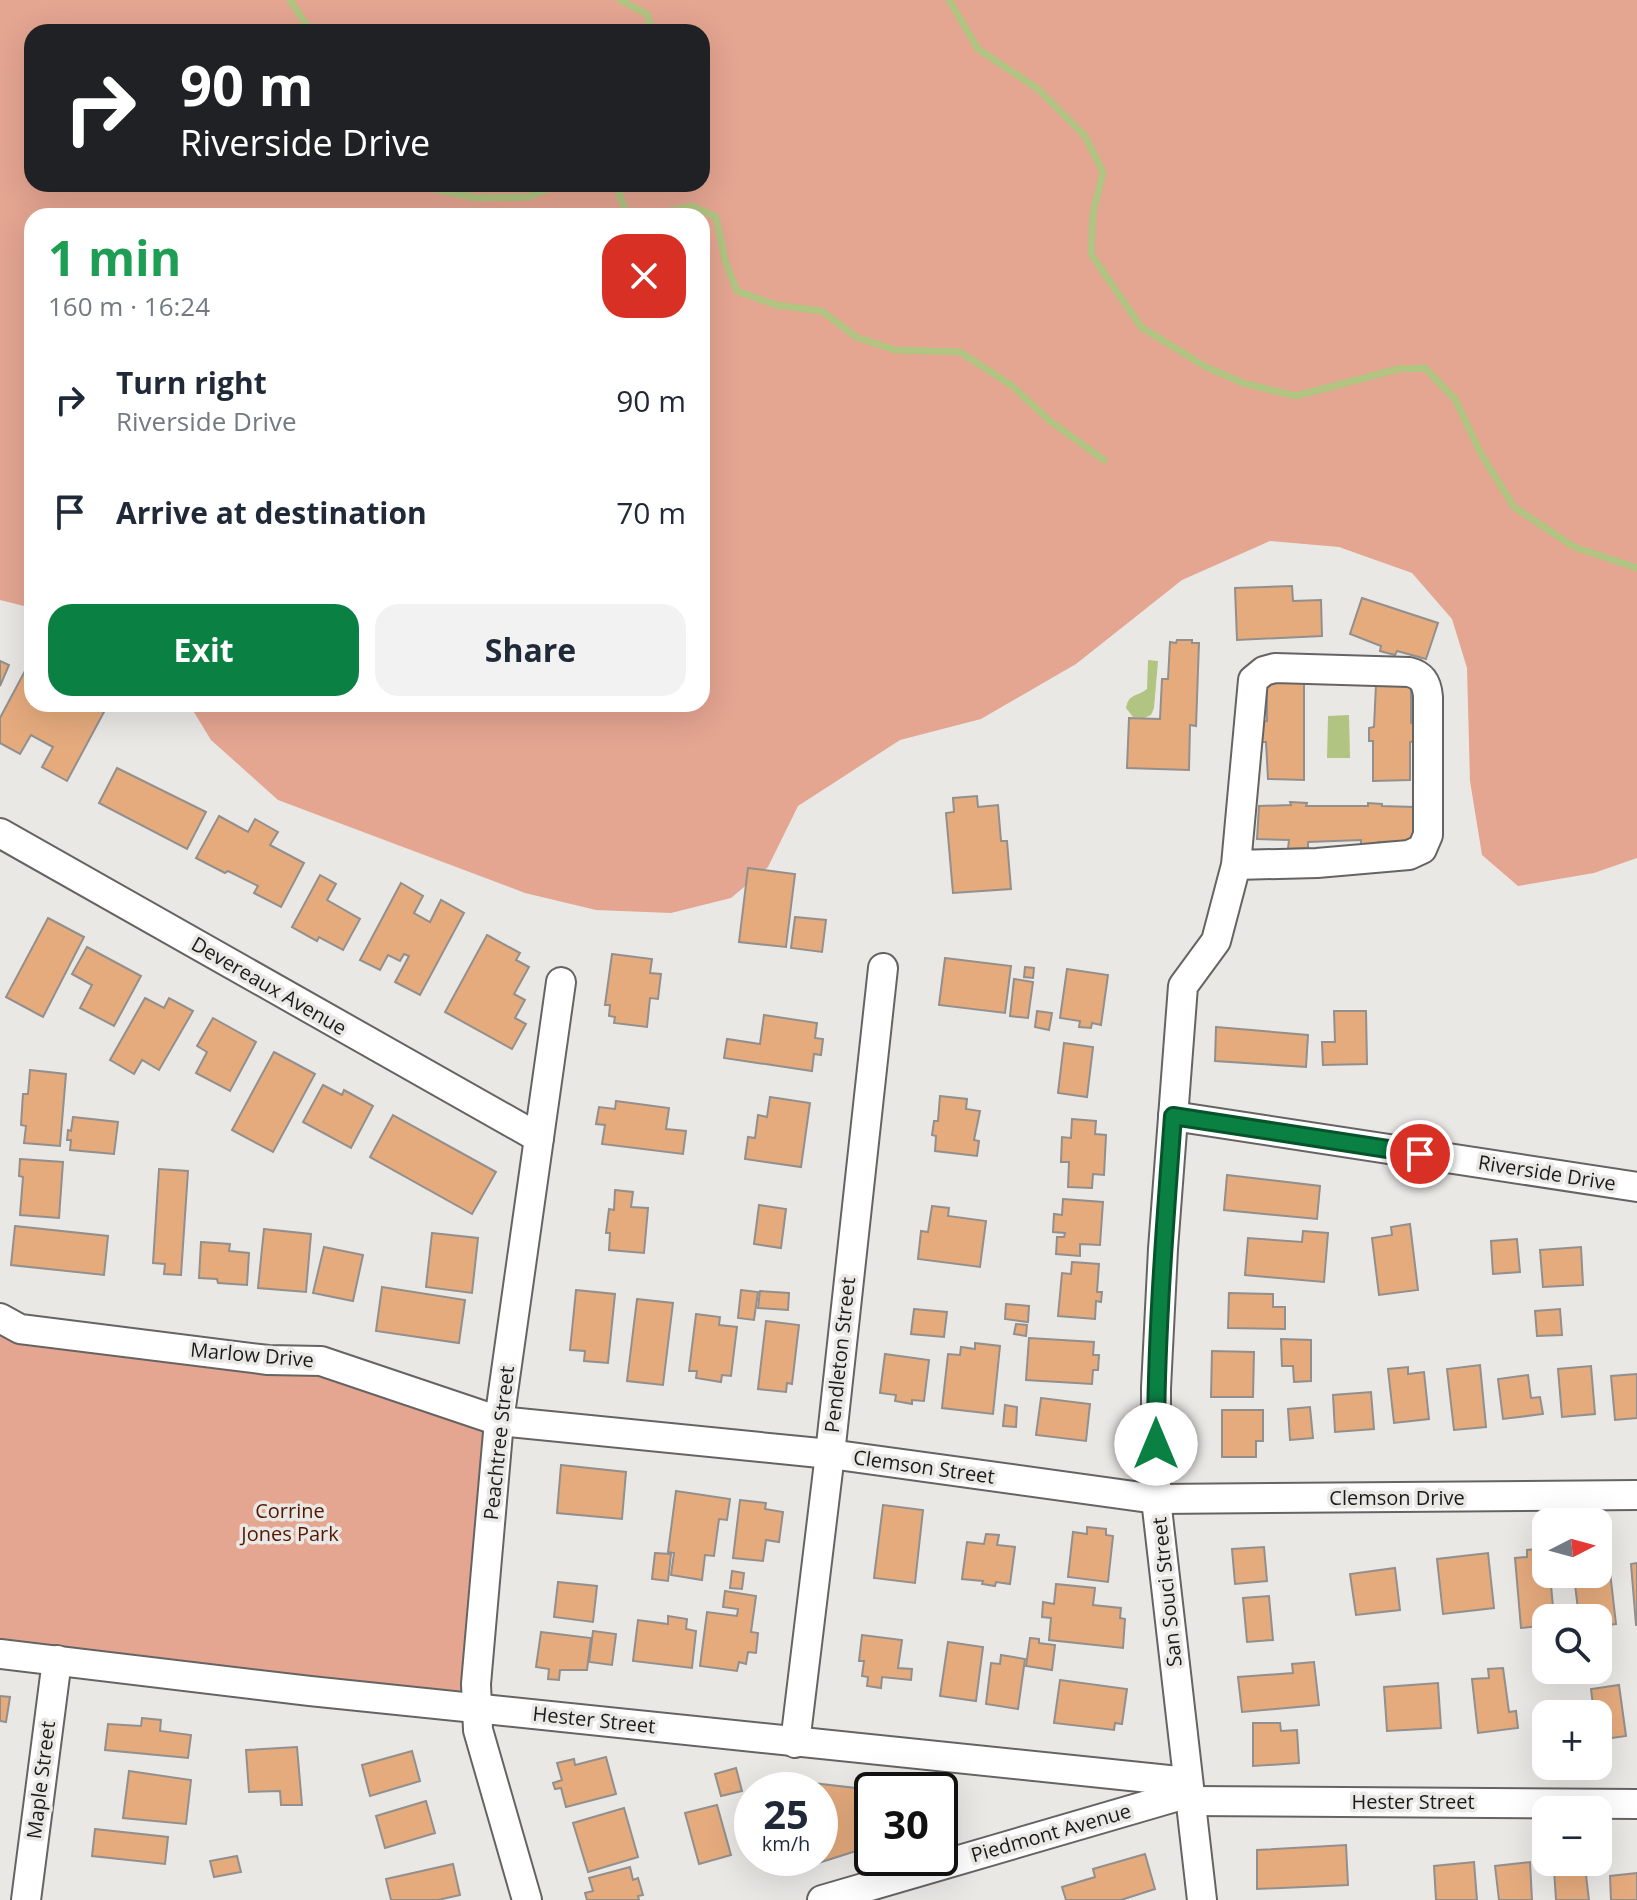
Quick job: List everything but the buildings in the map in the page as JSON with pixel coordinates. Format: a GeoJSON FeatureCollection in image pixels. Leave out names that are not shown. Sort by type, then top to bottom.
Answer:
{"type":"FeatureCollection","features":[{"type":"Feature","properties":{"kind":"street","name":"San Souci Street"},"geometry":{"type":"LineString","coordinates":[[1202,1900],[1156,1499],[1156,1388],[1183,986],[1216,941],[1236,865],[1253,680],[1264,671],[1275,668],[1409,672],[1419,675],[1428,697],[1428,835],[1422,849],[1409,855],[1317,863],[1236,865]]}},
{"type":"Feature","properties":{"kind":"street","name":"Devereaux Avenue"},"geometry":{"type":"LineString","coordinates":[[0,833],[539,1138]]}},
{"type":"Feature","properties":{"kind":"street","name":"Pendleton Street"},"geometry":{"type":"LineString","coordinates":[[795,1743],[883,968]]}},
{"type":"Feature","properties":{"kind":"street","name":"Peachtree Street"},"geometry":{"type":"LineString","coordinates":[[527,1900],[478,1730],[476,1684],[499,1421],[561,982]]}},
{"type":"Feature","properties":{"kind":"street","name":"Riverside Drive"},"geometry":{"type":"LineString","coordinates":[[1173,1116],[1637,1187]]}},
{"type":"Feature","properties":{"kind":"street","name":"Marlow Drive"},"geometry":{"type":"LineString","coordinates":[[0,1318],[20,1329],[268,1360],[321,1361],[499,1421]]}},
{"type":"Feature","properties":{"kind":"street","name":"Clemson Street"},"geometry":{"type":"LineString","coordinates":[[499,1421],[830,1454],[1156,1499]]}},
{"type":"Feature","properties":{"kind":"street","name":"Clemson Drive"},"geometry":{"type":"LineString","coordinates":[[1156,1499],[1637,1495]]}},
{"type":"Feature","properties":{"kind":"street","name":"Hester Street"},"geometry":{"type":"LineString","coordinates":[[0,1654],[795,1743],[1189,1792],[1637,1804]]}},
{"type":"Feature","properties":{"kind":"street","name":"Maple Street"},"geometry":{"type":"LineString","coordinates":[[26,1900],[57,1660]]}},
{"type":"Feature","properties":{"kind":"street","name":"Piedmont Avenue"},"geometry":{"type":"LineString","coordinates":[[822,1900],[1189,1792]]}},
{"type":"Feature","properties":{"kind":"green space"},"geometry":{"type":"Polygon","coordinates":[[[0,0],[1637,0],[1637,858],[1594,873],[1518,886],[1482,855],[1470,781],[1467,668],[1452,619],[1412,573],[1339,547],[1270,541],[1182,580],[1076,664],[981,719],[900,740],[798,806],[768,867],[731,898],[671,913],[596,910],[525,893],[278,800],[211,740],[194,712],[710,712],[710,208],[24,208],[24,606],[0,600],[0,0]]]}},
{"type":"Feature","properties":{"kind":"green space","name":"Corrine Jones Park"},"geometry":{"type":"Polygon","coordinates":[[[0,1329],[268,1360],[499,1421],[478,1708],[0,1656],[0,1329]]]}},
{"type":"Feature","properties":{"kind":"shaded area"},"geometry":{"type":"Polygon","coordinates":[[[1148,660],[1158,661],[1154,708],[1151,715],[1144,718],[1133,717],[1126,708],[1127,703],[1147,689],[1148,660]]]}},
{"type":"Feature","properties":{"kind":"shaded area"},"geometry":{"type":"Polygon","coordinates":[[[1349,715],[1350,758],[1327,758],[1328,716],[1349,715]]]}},
{"type":"Feature","properties":{"kind":"waterway"},"geometry":{"type":"LineString","coordinates":[[290,0],[306,24]]}},
{"type":"Feature","properties":{"kind":"waterway"},"geometry":{"type":"LineString","coordinates":[[620,0],[647,14],[650,24]]}},
{"type":"Feature","properties":{"kind":"waterway"},"geometry":{"type":"LineString","coordinates":[[949,0],[978,49],[1038,89],[1085,136],[1103,172],[1093,213],[1091,254],[1141,327],[1206,367],[1243,383],[1296,396],[1398,369],[1425,368],[1455,399],[1481,454],[1514,507],[1574,547],[1637,568]]}},
{"type":"Feature","properties":{"kind":"waterway"},"geometry":{"type":"LineString","coordinates":[[448,192],[477,198],[528,197],[540,192]]}},
{"type":"Feature","properties":{"kind":"waterway"},"geometry":{"type":"LineString","coordinates":[[620,192],[625,208]]}},
{"type":"Feature","properties":{"kind":"waterway"},"geometry":{"type":"LineString","coordinates":[[683,208],[696,208]]}},
{"type":"Feature","properties":{"kind":"waterway"},"geometry":{"type":"LineString","coordinates":[[710,214],[716,217],[725,261],[737,291],[776,305],[822,311],[856,337],[895,350],[960,352],[1011,385],[1050,421],[1104,460]]}},
{"type":"Feature","properties":{"kind":"route"},"geometry":{"type":"LineString","coordinates":[[1156,1444],[1163,1249],[1173,1116],[1420,1154]]}}]}
